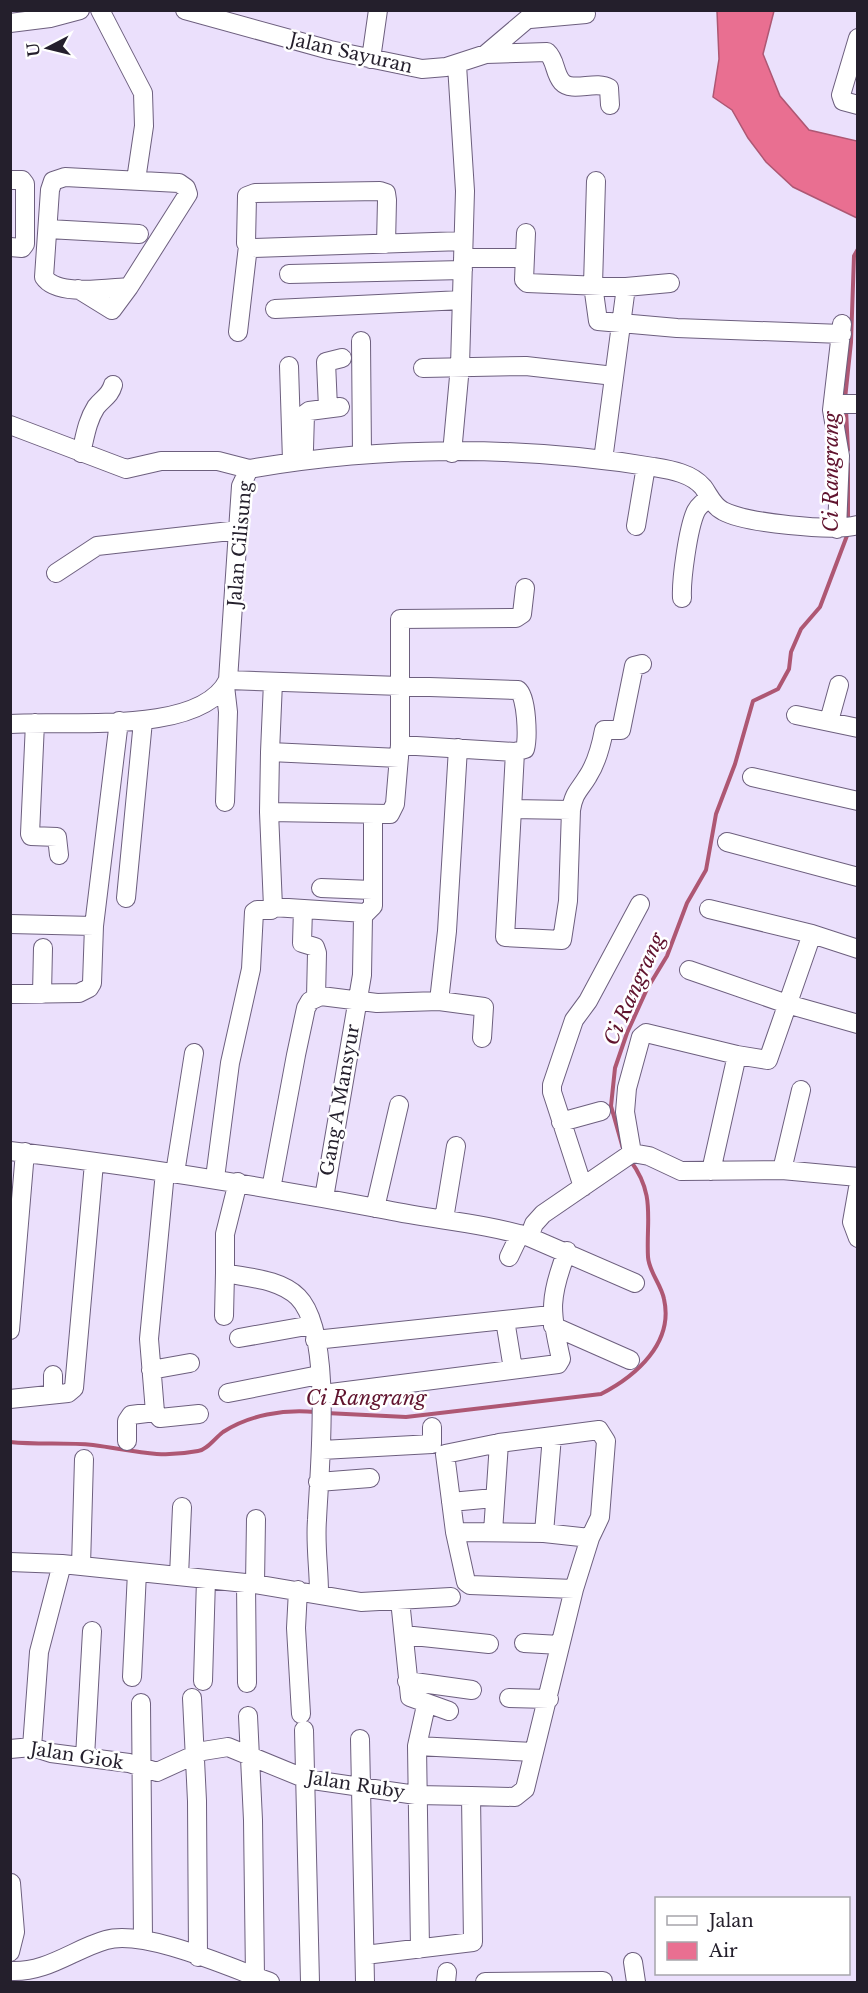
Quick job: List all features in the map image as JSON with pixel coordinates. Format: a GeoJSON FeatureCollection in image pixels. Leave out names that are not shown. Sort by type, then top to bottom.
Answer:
{"type":"FeatureCollection","features":[{"type":"Feature","properties":{"kind":"street"},"geometry":{"type":"LineString","coordinates":[[10,23],[50,18],[80,10]]}},
{"type":"Feature","properties":{"kind":"street"},"geometry":{"type":"LineString","coordinates":[[100,10],[143,93],[144,126],[136,180]]}},
{"type":"Feature","properties":{"kind":"street","name":"Jalan Sayuran"},"geometry":{"type":"LineString","coordinates":[[186,10],[232,16],[330,50],[422,69],[457,64],[486,54],[534,15]]}},
{"type":"Feature","properties":{"kind":"street"},"geometry":{"type":"LineString","coordinates":[[371,59],[378,10]]}},
{"type":"Feature","properties":{"kind":"street"},"geometry":{"type":"LineString","coordinates":[[534,15],[586,14]]}},
{"type":"Feature","properties":{"kind":"street"},"geometry":{"type":"LineString","coordinates":[[857,44],[840,96],[843,101],[858,105]]}},
{"type":"Feature","properties":{"kind":"street"},"geometry":{"type":"LineString","coordinates":[[486,54],[547,52],[553,57],[562,82],[569,86],[602,84],[609,88],[610,105]]}},
{"type":"Feature","properties":{"kind":"street"},"geometry":{"type":"LineString","coordinates":[[452,453],[460,366],[465,191],[457,64]]}},
{"type":"Feature","properties":{"kind":"street"},"geometry":{"type":"LineString","coordinates":[[65,177],[179,183],[186,188],[188,194],[129,287],[78,290],[48,284],[44,277],[48,229],[50,190],[53,181],[65,177]]}},
{"type":"Feature","properties":{"kind":"street"},"geometry":{"type":"LineString","coordinates":[[10,180],[22,180],[25,184],[25,244],[22,248],[10,247]]}},
{"type":"Feature","properties":{"kind":"street"},"geometry":{"type":"LineString","coordinates":[[596,181],[593,285],[598,321],[842,329],[846,405],[840,456],[847,528]]}},
{"type":"Feature","properties":{"kind":"street"},"geometry":{"type":"LineString","coordinates":[[238,332],[248,246],[247,196],[255,193],[380,191],[386,194],[387,200],[386,244]]}},
{"type":"Feature","properties":{"kind":"street"},"geometry":{"type":"LineString","coordinates":[[48,229],[139,234]]}},
{"type":"Feature","properties":{"kind":"street"},"geometry":{"type":"LineString","coordinates":[[526,233],[524,280],[527,283],[626,287],[670,283]]}},
{"type":"Feature","properties":{"kind":"street"},"geometry":{"type":"LineString","coordinates":[[248,246],[386,244],[463,256],[525,258]]}},
{"type":"Feature","properties":{"kind":"street"},"geometry":{"type":"LineString","coordinates":[[289,274],[463,256]]}},
{"type":"Feature","properties":{"kind":"street"},"geometry":{"type":"LineString","coordinates":[[603,459],[626,287]]}},
{"type":"Feature","properties":{"kind":"street"},"geometry":{"type":"LineString","coordinates":[[275,309],[462,300]]}},
{"type":"Feature","properties":{"kind":"street"},"geometry":{"type":"LineString","coordinates":[[361,341],[362,455]]}},
{"type":"Feature","properties":{"kind":"street"},"geometry":{"type":"LineString","coordinates":[[298,461],[305,414],[334,408],[326,362],[342,358]]}},
{"type":"Feature","properties":{"kind":"street"},"geometry":{"type":"LineString","coordinates":[[289,366],[298,461]]}},
{"type":"Feature","properties":{"kind":"street"},"geometry":{"type":"LineString","coordinates":[[423,368],[526,366],[614,376]]}},
{"type":"Feature","properties":{"kind":"street"},"geometry":{"type":"LineString","coordinates":[[81,453],[88,423],[98,404],[110,394],[113,385]]}},
{"type":"Feature","properties":{"kind":"street"},"geometry":{"type":"LineString","coordinates":[[10,425],[126,470],[161,461],[232,463],[249,469]]}},
{"type":"Feature","properties":{"kind":"street","name":"Jalan Cilisung"},"geometry":{"type":"LineString","coordinates":[[225,802],[228,712],[226,683],[241,486],[249,469],[298,461],[362,455],[510,453],[603,459],[689,476],[702,487],[722,511],[746,519],[847,528]]}},
{"type":"Feature","properties":{"kind":"street"},"geometry":{"type":"LineString","coordinates":[[636,526],[646,466]]}},
{"type":"Feature","properties":{"kind":"street"},"geometry":{"type":"LineString","coordinates":[[682,598],[681,585],[692,523],[698,508],[710,498]]}},
{"type":"Feature","properties":{"kind":"street"},"geometry":{"type":"LineString","coordinates":[[56,573],[98,546],[239,530]]}},
{"type":"Feature","properties":{"kind":"street"},"geometry":{"type":"LineString","coordinates":[[269,812],[390,814],[394,809],[399,751],[400,619],[516,618],[522,614],[525,588]]}},
{"type":"Feature","properties":{"kind":"street"},"geometry":{"type":"LineString","coordinates":[[515,752],[513,808],[497,936],[560,940],[564,937],[571,810],[575,792],[589,775],[599,752],[604,730],[621,730],[634,666],[642,664]]}},
{"type":"Feature","properties":{"kind":"street"},"geometry":{"type":"LineString","coordinates":[[273,682],[269,812],[273,907]]}},
{"type":"Feature","properties":{"kind":"street"},"geometry":{"type":"LineString","coordinates":[[10,724],[143,721],[192,711],[209,702],[226,683],[273,682],[399,688],[520,690],[523,696],[527,735],[525,749],[515,752],[458,748],[270,752]]}},
{"type":"Feature","properties":{"kind":"street"},"geometry":{"type":"LineString","coordinates":[[829,721],[839,685]]}},
{"type":"Feature","properties":{"kind":"street"},"geometry":{"type":"LineString","coordinates":[[796,715],[858,728]]}},
{"type":"Feature","properties":{"kind":"street"},"geometry":{"type":"LineString","coordinates":[[10,994],[70,994],[90,988],[94,926],[119,721]]}},
{"type":"Feature","properties":{"kind":"street"},"geometry":{"type":"LineString","coordinates":[[126,898],[143,721]]}},
{"type":"Feature","properties":{"kind":"street"},"geometry":{"type":"LineString","coordinates":[[35,723],[30,834],[31,836],[57,837],[59,855]]}},
{"type":"Feature","properties":{"kind":"street"},"geometry":{"type":"LineString","coordinates":[[439,1001],[447,931],[458,748]]}},
{"type":"Feature","properties":{"kind":"street"},"geometry":{"type":"LineString","coordinates":[[752,777],[858,801]]}},
{"type":"Feature","properties":{"kind":"street"},"geometry":{"type":"LineString","coordinates":[[513,808],[571,810]]}},
{"type":"Feature","properties":{"kind":"street"},"geometry":{"type":"LineString","coordinates":[[321,888],[372,890],[373,815]]}},
{"type":"Feature","properties":{"kind":"street"},"geometry":{"type":"LineString","coordinates":[[727,842],[858,876]]}},
{"type":"Feature","properties":{"kind":"street","name":"Gang A Mansyur"},"geometry":{"type":"LineString","coordinates":[[324,1198],[362,975],[365,913],[373,907],[372,890]]}},
{"type":"Feature","properties":{"kind":"street"},"geometry":{"type":"LineString","coordinates":[[583,1187],[552,1092],[568,1033],[588,1002],[640,904]]}},
{"type":"Feature","properties":{"kind":"street"},"geometry":{"type":"LineString","coordinates":[[215,1178],[230,1063],[254,946],[254,912],[271,910],[273,907],[365,913]]}},
{"type":"Feature","properties":{"kind":"street"},"geometry":{"type":"LineString","coordinates":[[271,1189],[306,1008],[316,997],[317,953],[315,947],[302,943],[303,909]]}},
{"type":"Feature","properties":{"kind":"street"},"geometry":{"type":"LineString","coordinates":[[709,909],[812,934],[858,949]]}},
{"type":"Feature","properties":{"kind":"street"},"geometry":{"type":"LineString","coordinates":[[10,924],[94,926]]}},
{"type":"Feature","properties":{"kind":"street"},"geometry":{"type":"LineString","coordinates":[[625,1157],[627,1088],[642,1035],[646,1033],[762,1061],[769,1059],[812,934]]}},
{"type":"Feature","properties":{"kind":"street"},"geometry":{"type":"LineString","coordinates":[[42,994],[43,948]]}},
{"type":"Feature","properties":{"kind":"street"},"geometry":{"type":"LineString","coordinates":[[688,970],[788,1004],[858,1024]]}},
{"type":"Feature","properties":{"kind":"street"},"geometry":{"type":"LineString","coordinates":[[316,997],[357,1002],[439,1001],[484,1007],[482,1038]]}},
{"type":"Feature","properties":{"kind":"street"},"geometry":{"type":"LineString","coordinates":[[194,1053],[170,1173],[149,1339],[155,1412],[160,1418],[199,1414]]}},
{"type":"Feature","properties":{"kind":"street"},"geometry":{"type":"LineString","coordinates":[[711,1171],[737,1055]]}},
{"type":"Feature","properties":{"kind":"street"},"geometry":{"type":"LineString","coordinates":[[782,1170],[801,1090]]}},
{"type":"Feature","properties":{"kind":"street"},"geometry":{"type":"LineString","coordinates":[[375,1208],[399,1105]]}},
{"type":"Feature","properties":{"kind":"street"},"geometry":{"type":"LineString","coordinates":[[561,1122],[601,1111]]}},
{"type":"Feature","properties":{"kind":"street"},"geometry":{"type":"LineString","coordinates":[[444,1219],[456,1146]]}},
{"type":"Feature","properties":{"kind":"street"},"geometry":{"type":"LineString","coordinates":[[10,1330],[18,1152],[215,1178],[375,1208],[499,1227],[567,1251],[635,1283]]}},
{"type":"Feature","properties":{"kind":"street"},"geometry":{"type":"LineString","coordinates":[[509,1257],[543,1214],[625,1157],[650,1156],[681,1171],[782,1170],[858,1177]]}},
{"type":"Feature","properties":{"kind":"street"},"geometry":{"type":"LineString","coordinates":[[10,1399],[70,1392],[74,1388],[94,1163]]}},
{"type":"Feature","properties":{"kind":"street"},"geometry":{"type":"LineString","coordinates":[[224,1316],[225,1234],[238,1182]]}},
{"type":"Feature","properties":{"kind":"street"},"geometry":{"type":"LineString","coordinates":[[858,1188],[852,1222],[858,1238]]}},
{"type":"Feature","properties":{"kind":"street"},"geometry":{"type":"LineString","coordinates":[[322,1407],[513,1369],[560,1363],[552,1320],[555,1290],[567,1251]]}},
{"type":"Feature","properties":{"kind":"street"},"geometry":{"type":"LineString","coordinates":[[225,1273],[279,1285],[297,1296],[311,1323],[322,1407],[322,1450],[318,1482],[319,1593]]}},
{"type":"Feature","properties":{"kind":"street"},"geometry":{"type":"LineString","coordinates":[[505,1320],[513,1369]]}},
{"type":"Feature","properties":{"kind":"street"},"geometry":{"type":"LineString","coordinates":[[239,1338],[311,1323],[552,1320],[630,1360]]}},
{"type":"Feature","properties":{"kind":"street"},"geometry":{"type":"LineString","coordinates":[[151,1370],[190,1362]]}},
{"type":"Feature","properties":{"kind":"street"},"geometry":{"type":"LineString","coordinates":[[53,1375],[53,1394]]}},
{"type":"Feature","properties":{"kind":"street"},"geometry":{"type":"LineString","coordinates":[[228,1394],[319,1375]]}},
{"type":"Feature","properties":{"kind":"street"},"geometry":{"type":"LineString","coordinates":[[127,1441],[127,1421],[131,1415],[155,1412]]}},
{"type":"Feature","properties":{"kind":"street"},"geometry":{"type":"LineString","coordinates":[[322,1450],[432,1444],[432,1427]]}},
{"type":"Feature","properties":{"kind":"street"},"geometry":{"type":"LineString","coordinates":[[417,1746],[534,1752],[549,1699],[574,1589],[590,1538],[600,1517],[606,1441],[601,1432],[597,1430],[499,1443],[445,1454],[455,1532],[468,1584],[574,1589]]}},
{"type":"Feature","properties":{"kind":"street"},"geometry":{"type":"LineString","coordinates":[[544,1533],[552,1436]]}},
{"type":"Feature","properties":{"kind":"street"},"geometry":{"type":"LineString","coordinates":[[493,1532],[499,1443]]}},
{"type":"Feature","properties":{"kind":"street"},"geometry":{"type":"LineString","coordinates":[[81,1566],[84,1459]]}},
{"type":"Feature","properties":{"kind":"street"},"geometry":{"type":"LineString","coordinates":[[318,1482],[370,1478]]}},
{"type":"Feature","properties":{"kind":"street"},"geometry":{"type":"LineString","coordinates":[[452,1502],[494,1497]]}},
{"type":"Feature","properties":{"kind":"street"},"geometry":{"type":"LineString","coordinates":[[179,1576],[182,1507]]}},
{"type":"Feature","properties":{"kind":"street"},"geometry":{"type":"LineString","coordinates":[[247,1683],[250,1583],[256,1519]]}},
{"type":"Feature","properties":{"kind":"street"},"geometry":{"type":"LineString","coordinates":[[455,1532],[544,1533],[590,1538]]}},
{"type":"Feature","properties":{"kind":"street"},"geometry":{"type":"LineString","coordinates":[[10,1562],[62,1563],[250,1583],[361,1602],[451,1597]]}},
{"type":"Feature","properties":{"kind":"street"},"geometry":{"type":"LineString","coordinates":[[32,1747],[39,1652],[62,1563]]}},
{"type":"Feature","properties":{"kind":"street"},"geometry":{"type":"LineString","coordinates":[[132,1677],[137,1572]]}},
{"type":"Feature","properties":{"kind":"street"},"geometry":{"type":"LineString","coordinates":[[203,1681],[206,1579]]}},
{"type":"Feature","properties":{"kind":"street"},"geometry":{"type":"LineString","coordinates":[[298,1590],[296,1628],[306,1779],[310,1983]]}},
{"type":"Feature","properties":{"kind":"street"},"geometry":{"type":"LineString","coordinates":[[400,1600],[407,1681],[411,1699],[449,1711]]}},
{"type":"Feature","properties":{"kind":"street"},"geometry":{"type":"LineString","coordinates":[[85,1756],[92,1631]]}},
{"type":"Feature","properties":{"kind":"street"},"geometry":{"type":"LineString","coordinates":[[404,1635],[489,1644]]}},
{"type":"Feature","properties":{"kind":"street"},"geometry":{"type":"LineString","coordinates":[[524,1642],[560,1645]]}},
{"type":"Feature","properties":{"kind":"street"},"geometry":{"type":"LineString","coordinates":[[407,1681],[472,1690]]}},
{"type":"Feature","properties":{"kind":"street"},"geometry":{"type":"LineString","coordinates":[[192,1698],[198,1957]]}},
{"type":"Feature","properties":{"kind":"street"},"geometry":{"type":"LineString","coordinates":[[509,1698],[549,1699]]}},
{"type":"Feature","properties":{"kind":"street"},"geometry":{"type":"LineString","coordinates":[[141,1704],[143,1939]]}},
{"type":"Feature","properties":{"kind":"street"},"geometry":{"type":"LineString","coordinates":[[420,1949],[417,1746],[425,1710]]}},
{"type":"Feature","properties":{"kind":"street"},"geometry":{"type":"LineString","coordinates":[[10,1971],[42,1967],[118,1937],[143,1939],[262,1980],[248,1716]]}},
{"type":"Feature","properties":{"kind":"street"},"geometry":{"type":"LineString","coordinates":[[360,1739],[365,1983]]}},
{"type":"Feature","properties":{"kind":"street","name":"Jalan Giok"},"geometry":{"type":"LineString","coordinates":[[10,1749],[32,1747],[51,1753],[129,1763],[143,1768]]}},
{"type":"Feature","properties":{"kind":"street","name":"Jalan Ruby"},"geometry":{"type":"LineString","coordinates":[[143,1768],[157,1772],[195,1755],[223,1747],[250,1755],[306,1779],[362,1789],[416,1795],[515,1797],[522,1794],[534,1752]]}},
{"type":"Feature","properties":{"kind":"street"},"geometry":{"type":"LineString","coordinates":[[365,1955],[470,1943],[474,1939],[471,1796]]}},
{"type":"Feature","properties":{"kind":"street"},"geometry":{"type":"LineString","coordinates":[[10,1952],[15,1932],[11,1883]]}},
{"type":"Feature","properties":{"kind":"street"},"geometry":{"type":"LineString","coordinates":[[633,1962],[636,1983]]}},
{"type":"Feature","properties":{"kind":"street"},"geometry":{"type":"LineString","coordinates":[[485,1983],[603,1981]]}},
{"type":"Feature","properties":{"kind":"water"},"geometry":{"type":"Polygon","coordinates":[[[717,11],[774,11],[763,54],[780,96],[809,130],[857,141],[857,218],[793,187],[766,162],[748,138],[732,110],[713,97],[719,59],[717,11]]]}},
{"type":"Feature","properties":{"kind":"waterway","name":"Ci Rangrang"},"geometry":{"type":"LineString","coordinates":[[845,399],[851,342],[854,256],[858,249]]}},
{"type":"Feature","properties":{"kind":"waterway","name":"Ci Rangrang"},"geometry":{"type":"LineString","coordinates":[[846,410],[848,450]]}},
{"type":"Feature","properties":{"kind":"waterway","name":"Ci Rangrang"},"geometry":{"type":"LineString","coordinates":[[848,464],[848,522]]}},
{"type":"Feature","properties":{"kind":"waterway","name":"Ci Rangrang"},"geometry":{"type":"LineString","coordinates":[[624,1152],[611,1106],[615,1068],[627,1033],[647,989],[667,956],[687,903],[706,870],[716,814],[735,764],[753,701],[778,689],[789,669],[791,652],[801,629],[820,607],[848,533]]}},
{"type":"Feature","properties":{"kind":"waterway","name":"Ci Rangrang"},"geometry":{"type":"LineString","coordinates":[[326,1413],[406,1417],[601,1394],[627,1378],[639,1368],[658,1344],[666,1315],[664,1299],[648,1257],[647,1196],[644,1184],[630,1160]]}},
{"type":"Feature","properties":{"kind":"waterway","name":"Ci Rangrang"},"geometry":{"type":"LineString","coordinates":[[10,1442],[83,1444],[145,1453],[183,1453],[201,1450],[223,1432],[255,1417],[291,1411],[315,1412]]}}]}
